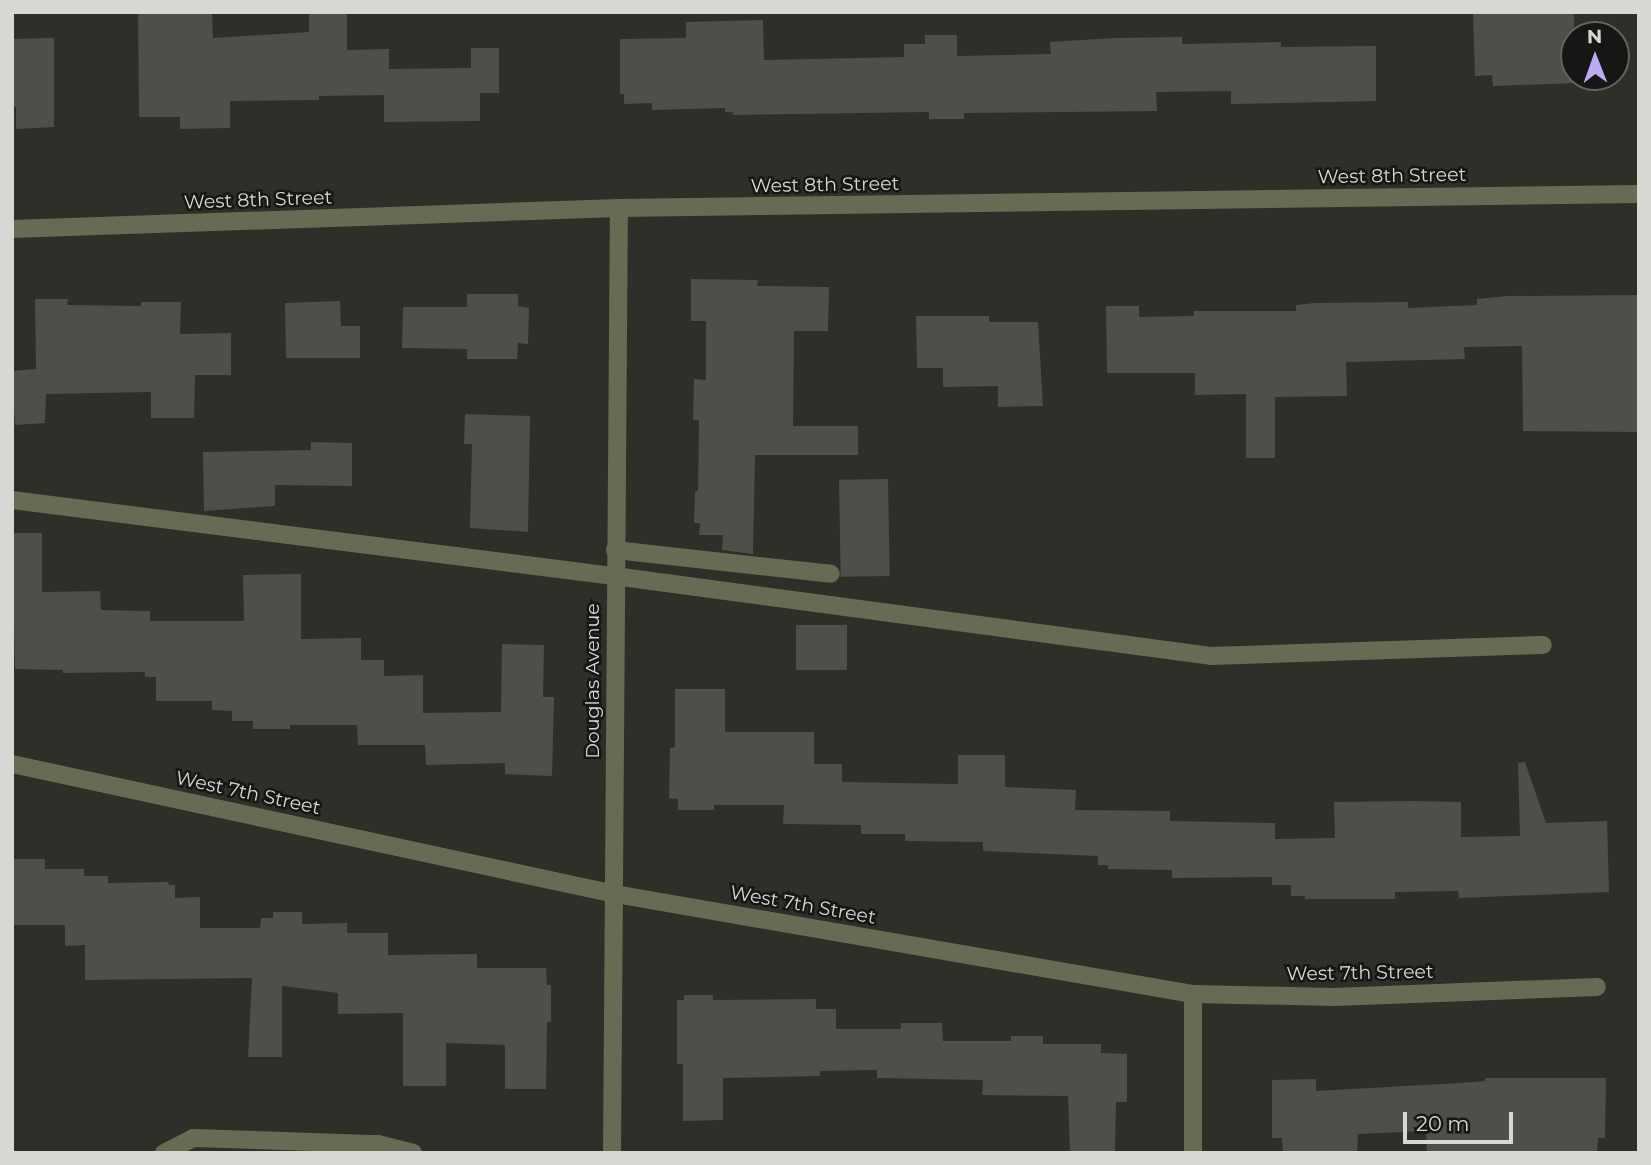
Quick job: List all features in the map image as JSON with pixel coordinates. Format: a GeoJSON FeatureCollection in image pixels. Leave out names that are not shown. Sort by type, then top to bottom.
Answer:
{"type":"FeatureCollection","features":[{"type":"Feature","properties":{"kind":"street","name":"West 8th Street"},"geometry":{"type":"LineString","coordinates":[[12,229],[620,208],[1639,194]]}},
{"type":"Feature","properties":{"kind":"street","name":"Douglas Avenue"},"geometry":{"type":"LineString","coordinates":[[612,1153],[615,894],[614,576],[620,208]]}},
{"type":"Feature","properties":{"kind":"street"},"geometry":{"type":"LineString","coordinates":[[12,500],[614,576],[1211,656],[1543,645]]}},
{"type":"Feature","properties":{"kind":"street"},"geometry":{"type":"LineString","coordinates":[[615,550],[831,574]]}},
{"type":"Feature","properties":{"kind":"street","name":"West 7th Street"},"geometry":{"type":"LineString","coordinates":[[12,764],[615,894],[1193,994],[1334,997],[1597,987]]}},
{"type":"Feature","properties":{"kind":"street"},"geometry":{"type":"LineString","coordinates":[[1193,994],[1193,1153]]}},
{"type":"Feature","properties":{"kind":"street"},"geometry":{"type":"LineString","coordinates":[[164,1153],[193,1138],[377,1144],[413,1153]]}},
{"type":"Feature","properties":{"kind":"building"},"geometry":{"type":"Polygon","coordinates":[[[138,12],[212,12],[213,38],[309,32],[309,12],[347,12],[347,50],[389,49],[389,69],[471,68],[471,48],[499,48],[499,93],[480,93],[480,121],[384,122],[384,95],[319,96],[319,100],[230,101],[230,128],[180,129],[180,117],[139,117],[138,12]]]}},
{"type":"Feature","properties":{"kind":"building"},"geometry":{"type":"Polygon","coordinates":[[[1473,12],[1574,12],[1574,21],[1560,21],[1560,84],[1493,86],[1492,75],[1475,76],[1473,12]]]}},
{"type":"Feature","properties":{"kind":"building"},"geometry":{"type":"Polygon","coordinates":[[[763,20],[764,60],[904,57],[904,44],[925,44],[925,35],[957,35],[957,56],[1051,54],[1050,42],[1114,38],[1182,37],[1182,44],[1281,42],[1281,47],[1376,46],[1376,101],[1231,104],[1231,91],[1156,92],[1157,111],[964,113],[964,119],[929,119],[929,112],[733,115],[733,112],[725,112],[725,108],[652,110],[652,103],[624,104],[624,94],[620,94],[620,39],[686,38],[686,22],[763,20]]]}},
{"type":"Feature","properties":{"kind":"building"},"geometry":{"type":"Polygon","coordinates":[[[54,38],[54,127],[16,129],[16,107],[12,107],[12,39],[54,38]]]}},
{"type":"Feature","properties":{"kind":"building"},"geometry":{"type":"Polygon","coordinates":[[[691,279],[758,280],[757,286],[829,287],[828,331],[794,331],[793,426],[858,426],[858,455],[755,455],[753,554],[722,550],[723,535],[699,535],[700,523],[694,523],[695,491],[698,491],[699,420],[693,420],[694,379],[706,380],[706,321],[691,321],[691,279]]]}},
{"type":"Feature","properties":{"kind":"building"},"geometry":{"type":"Polygon","coordinates":[[[467,294],[518,294],[518,306],[529,308],[528,344],[518,343],[517,359],[467,359],[467,349],[402,348],[403,307],[467,307],[467,294]]]}},
{"type":"Feature","properties":{"kind":"building"},"geometry":{"type":"Polygon","coordinates":[[[1639,295],[1639,432],[1523,431],[1522,346],[1464,347],[1465,359],[1346,362],[1347,396],[1275,397],[1275,458],[1246,458],[1246,394],[1195,395],[1195,373],[1107,373],[1106,306],[1139,306],[1139,317],[1194,316],[1194,311],[1296,311],[1296,305],[1315,303],[1408,302],[1408,308],[1477,305],[1477,299],[1508,296],[1639,295]]]}},
{"type":"Feature","properties":{"kind":"building"},"geometry":{"type":"Polygon","coordinates":[[[35,299],[68,299],[67,305],[141,306],[141,302],[181,302],[180,334],[231,333],[231,375],[195,375],[194,418],[151,418],[151,392],[46,394],[45,423],[15,425],[12,371],[36,369],[35,299]]]}},
{"type":"Feature","properties":{"kind":"building"},"geometry":{"type":"Polygon","coordinates":[[[340,301],[341,326],[360,326],[360,358],[286,358],[285,303],[340,301]]]}},
{"type":"Feature","properties":{"kind":"building"},"geometry":{"type":"Polygon","coordinates":[[[916,316],[989,316],[989,322],[1038,322],[1043,406],[998,407],[998,386],[943,387],[943,368],[917,368],[916,316]]]}},
{"type":"Feature","properties":{"kind":"building"},"geometry":{"type":"Polygon","coordinates":[[[465,414],[530,416],[528,532],[470,528],[472,444],[464,444],[465,414]]]}},
{"type":"Feature","properties":{"kind":"building"},"geometry":{"type":"Polygon","coordinates":[[[311,442],[352,443],[352,486],[275,485],[275,506],[204,511],[203,452],[311,450],[311,442]]]}},
{"type":"Feature","properties":{"kind":"building"},"geometry":{"type":"Polygon","coordinates":[[[888,479],[890,576],[841,577],[839,480],[888,479]]]}},
{"type":"Feature","properties":{"kind":"building"},"geometry":{"type":"Polygon","coordinates":[[[12,533],[42,533],[42,592],[100,591],[101,610],[150,611],[150,621],[244,621],[243,575],[301,574],[301,639],[361,638],[361,660],[384,660],[384,676],[423,675],[423,713],[501,712],[502,644],[544,645],[543,697],[554,697],[552,776],[505,774],[505,763],[426,765],[425,745],[358,745],[357,725],[290,725],[290,729],[253,729],[253,721],[232,721],[232,711],[212,710],[212,701],[156,701],[156,677],[145,677],[145,672],[63,673],[63,670],[15,669],[12,533]]]}},
{"type":"Feature","properties":{"kind":"building"},"geometry":{"type":"Polygon","coordinates":[[[796,625],[847,625],[847,670],[796,670],[796,625]]]}},
{"type":"Feature","properties":{"kind":"building"},"geometry":{"type":"Polygon","coordinates":[[[675,689],[725,689],[725,732],[814,732],[814,764],[842,764],[842,782],[958,784],[958,755],[1005,755],[1005,787],[1076,790],[1075,810],[1170,811],[1170,821],[1275,823],[1275,839],[1335,838],[1334,802],[1412,801],[1461,802],[1461,837],[1520,836],[1518,763],[1525,762],[1546,823],[1607,821],[1609,892],[1459,898],[1458,891],[1395,892],[1395,899],[1305,899],[1305,896],[1291,896],[1291,885],[1272,885],[1272,877],[1172,878],[1172,870],[1108,869],[1108,865],[1098,865],[1098,856],[983,851],[983,842],[905,841],[905,834],[861,834],[861,825],[783,824],[784,805],[714,805],[714,810],[678,810],[678,799],[669,798],[670,748],[675,747],[675,689]]]}},
{"type":"Feature","properties":{"kind":"building"},"geometry":{"type":"Polygon","coordinates":[[[12,859],[45,859],[45,869],[84,869],[84,876],[108,876],[108,883],[168,882],[169,885],[175,885],[175,898],[200,897],[200,928],[260,928],[261,918],[273,918],[273,912],[302,912],[302,924],[347,923],[347,933],[388,933],[388,955],[477,954],[477,968],[546,968],[547,985],[551,985],[551,1022],[547,1022],[546,1089],[505,1089],[505,1045],[446,1043],[446,1086],[403,1086],[403,1013],[338,1014],[338,993],[282,986],[282,1057],[248,1057],[252,978],[85,980],[85,945],[65,946],[65,925],[12,925],[12,859]]]}},
{"type":"Feature","properties":{"kind":"building"},"geometry":{"type":"Polygon","coordinates":[[[684,995],[713,995],[713,1000],[816,999],[816,1009],[836,1009],[836,1029],[901,1029],[901,1023],[942,1023],[943,1041],[1011,1041],[1011,1036],[1043,1036],[1043,1044],[1101,1044],[1101,1053],[1127,1054],[1127,1102],[1116,1102],[1115,1153],[1070,1153],[1068,1096],[982,1095],[983,1080],[877,1078],[877,1070],[820,1071],[820,1076],[723,1078],[723,1120],[683,1121],[683,1064],[677,1064],[677,1000],[684,1000],[684,995]]]}},
{"type":"Feature","properties":{"kind":"building"},"geometry":{"type":"Polygon","coordinates":[[[1485,1078],[1606,1078],[1605,1138],[1598,1138],[1597,1153],[1427,1153],[1426,1131],[1358,1134],[1357,1153],[1283,1153],[1282,1138],[1272,1138],[1272,1080],[1316,1079],[1316,1091],[1460,1083],[1485,1081],[1485,1078]]]}}]}
